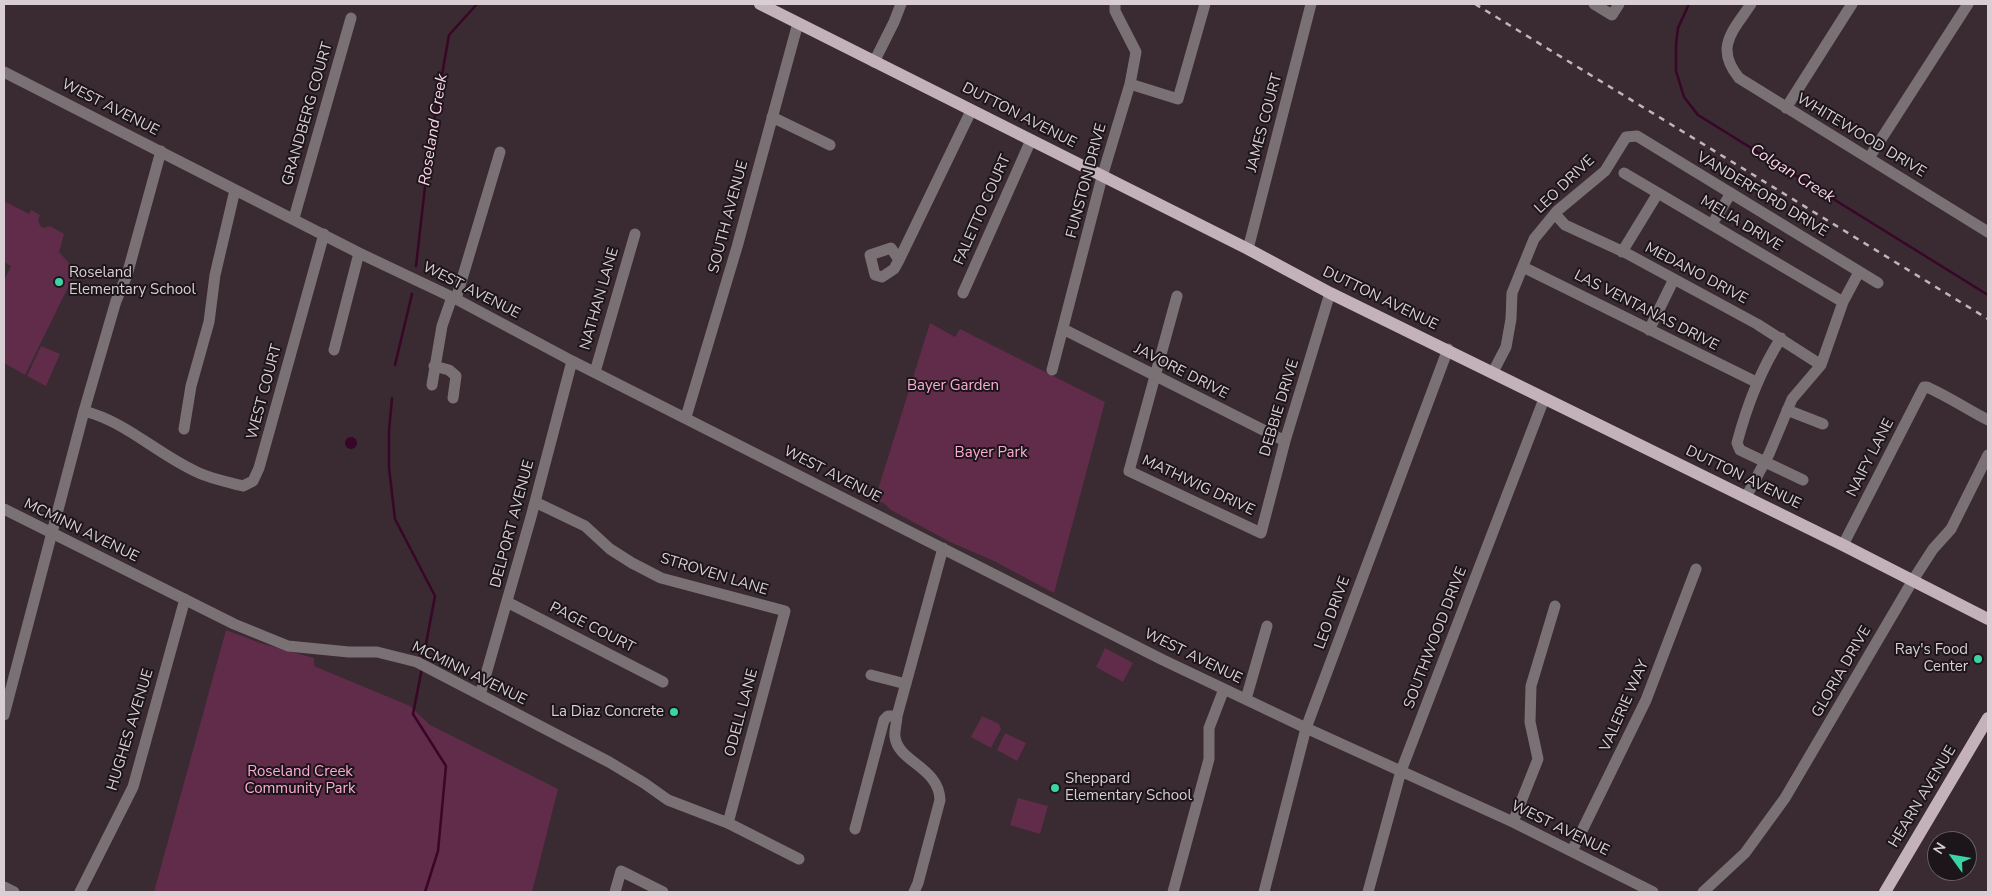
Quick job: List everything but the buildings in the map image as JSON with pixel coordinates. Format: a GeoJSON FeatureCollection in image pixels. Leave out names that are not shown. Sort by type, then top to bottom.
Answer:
{"type":"FeatureCollection","features":[{"type":"Feature","properties":{"kind":"main road","name":"DUTTON AVENUE"},"geometry":{"type":"LineString","coordinates":[[760,4],[1248,249],[1330,293],[1448,349],[1544,399],[1843,545],[1988,619]]}},
{"type":"Feature","properties":{"kind":"main road","name":"HEARN AVENUE"},"geometry":{"type":"LineString","coordinates":[[1885,892],[1988,718]]}},
{"type":"Feature","properties":{"kind":"street"},"geometry":{"type":"LineString","coordinates":[[874,62],[901,4]]}},
{"type":"Feature","properties":{"kind":"street","name":"FUNSTON DRIVE"},"geometry":{"type":"LineString","coordinates":[[1052,370],[1102,177],[1130,84],[1136,52],[1114,11],[1115,4]]}},
{"type":"Feature","properties":{"kind":"street"},"geometry":{"type":"LineString","coordinates":[[1130,84],[1178,99],[1205,4]]}},
{"type":"Feature","properties":{"kind":"street","name":"JAMES COURT"},"geometry":{"type":"LineString","coordinates":[[1248,249],[1311,4]]}},
{"type":"Feature","properties":{"kind":"street"},"geometry":{"type":"LineString","coordinates":[[1594,4],[1612,15],[1619,4]]}},
{"type":"Feature","properties":{"kind":"street","name":"WHITEWOOD DRIVE"},"geometry":{"type":"LineString","coordinates":[[1751,4],[1731,33],[1726,45],[1732,68],[1739,78],[1988,232]]}},
{"type":"Feature","properties":{"kind":"street"},"geometry":{"type":"LineString","coordinates":[[1786,108],[1852,4]]}},
{"type":"Feature","properties":{"kind":"street"},"geometry":{"type":"LineString","coordinates":[[1869,158],[1968,4]]}},
{"type":"Feature","properties":{"kind":"street","name":"GRANDBERG COURT"},"geometry":{"type":"LineString","coordinates":[[294,218],[351,18]]}},
{"type":"Feature","properties":{"kind":"street","name":"SOUTH AVENUE"},"geometry":{"type":"LineString","coordinates":[[686,417],[727,279],[798,23]]}},
{"type":"Feature","properties":{"kind":"street","name":"WEST AVENUE"},"geometry":{"type":"LineString","coordinates":[[4,72],[235,190],[294,218],[359,253],[454,298],[572,361],[1246,700],[1513,822],[1653,892]]}},
{"type":"Feature","properties":{"kind":"street"},"geometry":{"type":"LineString","coordinates":[[899,260],[971,111]]}},
{"type":"Feature","properties":{"kind":"street"},"geometry":{"type":"LineString","coordinates":[[772,117],[830,145]]}},
{"type":"Feature","properties":{"kind":"street","name":"VANDERFORD DRIVE"},"geometry":{"type":"LineString","coordinates":[[1629,136],[1637,136],[1878,283]]}},
{"type":"Feature","properties":{"kind":"street","name":"LEO DRIVE"},"geometry":{"type":"LineString","coordinates":[[1493,372],[1506,347],[1511,319],[1512,293],[1534,238],[1555,214],[1605,171],[1626,137],[1629,136]]}},
{"type":"Feature","properties":{"kind":"street","name":"FALETTO COURT"},"geometry":{"type":"LineString","coordinates":[[963,293],[1030,140]]}},
{"type":"Feature","properties":{"kind":"street"},"geometry":{"type":"LineString","coordinates":[[4,714],[84,411],[116,301],[127,275],[161,151]]}},
{"type":"Feature","properties":{"kind":"street"},"geometry":{"type":"LineString","coordinates":[[432,385],[442,326],[454,298],[500,152]]}},
{"type":"Feature","properties":{"kind":"street","name":"MELIA DRIVE"},"geometry":{"type":"LineString","coordinates":[[1624,173],[1843,302]]}},
{"type":"Feature","properties":{"kind":"street"},"geometry":{"type":"LineString","coordinates":[[184,429],[191,386],[209,322],[215,275],[235,190]]}},
{"type":"Feature","properties":{"kind":"street"},"geometry":{"type":"LineString","coordinates":[[1622,252],[1658,193]]}},
{"type":"Feature","properties":{"kind":"street"},"geometry":{"type":"LineString","coordinates":[[1712,224],[1731,193]]}},
{"type":"Feature","properties":{"kind":"street","name":"MEDANO DRIVE"},"geometry":{"type":"LineString","coordinates":[[1555,214],[1565,225],[1674,279],[1781,338],[1821,365]]}},
{"type":"Feature","properties":{"kind":"street","name":"WEST COURT"},"geometry":{"type":"LineString","coordinates":[[84,411],[107,418],[122,426],[199,473],[243,486],[253,481],[259,468],[324,234]]}},
{"type":"Feature","properties":{"kind":"street","name":"NATHAN LANE"},"geometry":{"type":"LineString","coordinates":[[595,372],[635,234]]}},
{"type":"Feature","properties":{"kind":"street"},"geometry":{"type":"LineString","coordinates":[[334,350],[359,253]]}},
{"type":"Feature","properties":{"kind":"street","name":"LAS VENTANAS DRIVE"},"geometry":{"type":"LineString","coordinates":[[1523,267],[1756,382]]}},
{"type":"Feature","properties":{"kind":"street"},"geometry":{"type":"LineString","coordinates":[[1746,497],[1794,395],[1821,365],[1843,302],[1859,272]]}},
{"type":"Feature","properties":{"kind":"street"},"geometry":{"type":"LineString","coordinates":[[1649,330],[1674,279]]}},
{"type":"Feature","properties":{"kind":"street","name":"DEBBIE DRIVE"},"geometry":{"type":"LineString","coordinates":[[1260,533],[1285,441],[1330,293]]}},
{"type":"Feature","properties":{"kind":"street"},"geometry":{"type":"LineString","coordinates":[[1155,375],[1177,296]]}},
{"type":"Feature","properties":{"kind":"street","name":"JAVORE DRIVE"},"geometry":{"type":"LineString","coordinates":[[1063,329],[1285,441]]}},
{"type":"Feature","properties":{"kind":"street"},"geometry":{"type":"LineString","coordinates":[[1781,338],[1756,382],[1736,443],[1740,450],[1803,480]]}},
{"type":"Feature","properties":{"kind":"street","name":"LEO DRIVE"},"geometry":{"type":"LineString","coordinates":[[1264,892],[1306,728],[1448,349]]}},
{"type":"Feature","properties":{"kind":"street","name":"DELPORT AVENUE"},"geometry":{"type":"LineString","coordinates":[[480,695],[535,502],[572,361]]}},
{"type":"Feature","properties":{"kind":"street"},"geometry":{"type":"LineString","coordinates":[[434,366],[449,370],[456,376],[453,398]]}},
{"type":"Feature","properties":{"kind":"street","name":"MATHWIG DRIVE"},"geometry":{"type":"LineString","coordinates":[[1155,375],[1129,471],[1260,533]]}},
{"type":"Feature","properties":{"kind":"street","name":"NAIFY LANE"},"geometry":{"type":"LineString","coordinates":[[1843,545],[1924,387],[1928,386],[1988,420]]}},
{"type":"Feature","properties":{"kind":"street","name":"SOUTHWOOD DRIVE"},"geometry":{"type":"LineString","coordinates":[[1368,892],[1402,771],[1544,399]]}},
{"type":"Feature","properties":{"kind":"street"},"geometry":{"type":"LineString","coordinates":[[1787,410],[1823,424]]}},
{"type":"Feature","properties":{"kind":"street","name":"GLORIA DRIVE"},"geometry":{"type":"LineString","coordinates":[[1703,892],[1745,853],[1785,798],[1913,580],[1933,549],[1951,529],[1988,455]]}},
{"type":"Feature","properties":{"kind":"street","name":"STROVEN LANE"},"geometry":{"type":"LineString","coordinates":[[535,502],[585,526],[610,548],[632,563],[661,578],[785,612]]}},
{"type":"Feature","properties":{"kind":"street","name":"MCMINN AVENUE"},"geometry":{"type":"LineString","coordinates":[[4,509],[234,624],[288,646],[349,652],[377,652],[417,662],[609,762],[668,800],[728,823],[800,859]]}},
{"type":"Feature","properties":{"kind":"street"},"geometry":{"type":"LineString","coordinates":[[914,892],[928,846],[940,794],[933,778],[899,748],[895,736],[897,716],[943,548]]}},
{"type":"Feature","properties":{"kind":"street","name":"VALERIE WAY"},"geometry":{"type":"LineString","coordinates":[[1572,851],[1646,700],[1696,569]]}},
{"type":"Feature","properties":{"kind":"street","name":"HUGHES AVENUE"},"geometry":{"type":"LineString","coordinates":[[80,892],[133,787],[185,599]]}},
{"type":"Feature","properties":{"kind":"street","name":"PAGE COURT"},"geometry":{"type":"LineString","coordinates":[[507,602],[663,682]]}},
{"type":"Feature","properties":{"kind":"street"},"geometry":{"type":"LineString","coordinates":[[1513,822],[1538,760],[1530,722],[1531,686],[1555,606]]}},
{"type":"Feature","properties":{"kind":"street","name":"ODELL LANE"},"geometry":{"type":"LineString","coordinates":[[728,823],[785,612]]}},
{"type":"Feature","properties":{"kind":"street"},"geometry":{"type":"LineString","coordinates":[[1246,700],[1267,626]]}},
{"type":"Feature","properties":{"kind":"street"},"geometry":{"type":"LineString","coordinates":[[871,675],[906,684]]}},
{"type":"Feature","properties":{"kind":"street"},"geometry":{"type":"LineString","coordinates":[[1173,892],[1209,759],[1209,728],[1224,689]]}},
{"type":"Feature","properties":{"kind":"street"},"geometry":{"type":"LineString","coordinates":[[855,829],[884,720],[888,716],[897,716]]}},
{"type":"Feature","properties":{"kind":"street"},"geometry":{"type":"LineString","coordinates":[[615,892],[620,871],[663,892]]}},
{"type":"Feature","properties":{"kind":"street"},"geometry":{"type":"LineString","coordinates":[[4,887],[14,892]]}},
{"type":"Feature","properties":{"kind":"green space"},"geometry":{"type":"Polygon","coordinates":[[[4,201],[29,214],[31,210],[40,215],[38,220],[40,226],[44,228],[50,226],[64,234],[59,252],[76,271],[25,375],[4,363],[4,280],[11,266],[4,262],[4,201]]]}},
{"type":"Feature","properties":{"kind":"green space","name":"Bayer Park"},"geometry":{"type":"Polygon","coordinates":[[[930,323],[955,337],[960,329],[1105,402],[1054,593],[994,561],[950,542],[891,510],[885,504],[875,499],[930,323]]]}},
{"type":"Feature","properties":{"kind":"green space"},"geometry":{"type":"Polygon","coordinates":[[[41,346],[60,354],[46,386],[27,376],[41,346]]]}},
{"type":"Feature","properties":{"kind":"green space","name":"Roseland Creek Community Park"},"geometry":{"type":"Polygon","coordinates":[[[226,630],[260,643],[314,658],[314,666],[410,706],[430,725],[558,789],[532,892],[154,892],[226,630]]]}},
{"type":"Feature","properties":{"kind":"green space"},"geometry":{"type":"Polygon","coordinates":[[[1105,648],[1133,663],[1123,682],[1096,667],[1105,648]]]}},
{"type":"Feature","properties":{"kind":"green space"},"geometry":{"type":"Polygon","coordinates":[[[982,716],[999,724],[1001,729],[991,748],[971,737],[982,716]]]}},
{"type":"Feature","properties":{"kind":"green space"},"geometry":{"type":"Polygon","coordinates":[[[1005,733],[1026,743],[1017,761],[997,750],[1005,733]]]}},
{"type":"Feature","properties":{"kind":"green space"},"geometry":{"type":"Polygon","coordinates":[[[1018,798],[1048,806],[1040,834],[1010,825],[1018,798]]]}},
{"type":"Feature","properties":{"kind":"shaded area"},"geometry":{"type":"Polygon","coordinates":[[[353,437],[356,438],[356,448],[349,449],[346,448],[345,441],[346,438],[353,437]]]}},
{"type":"Feature","properties":{"kind":"waterway","name":"Roseland Creek"},"geometry":{"type":"LineString","coordinates":[[416,266],[430,143],[449,35],[477,4]]}},
{"type":"Feature","properties":{"kind":"waterway","name":"Colgan Creek"},"geometry":{"type":"LineString","coordinates":[[1689,4],[1678,28],[1676,71],[1684,97],[1698,115],[1988,295]]}},
{"type":"Feature","properties":{"kind":"waterway","name":"Roseland Creek"},"geometry":{"type":"LineString","coordinates":[[395,365],[412,294]]}},
{"type":"Feature","properties":{"kind":"waterway","name":"Roseland Creek"},"geometry":{"type":"LineString","coordinates":[[392,398],[389,431],[389,468],[395,519],[435,596],[423,660]]}},
{"type":"Feature","properties":{"kind":"waterway","name":"Roseland Creek"},"geometry":{"type":"LineString","coordinates":[[422,668],[413,714],[446,766],[438,851],[425,892]]}},
{"type":"Feature","properties":{"kind":"railway"},"geometry":{"type":"LineString","coordinates":[[1475,4],[1988,319]]}},
{"type":"Feature","properties":{"kind":"place","name":"Roseland Elementary School"},"geometry":{"type":"Point","coordinates":[59,282]}},
{"type":"Feature","properties":{"kind":"place","name":"Ray's Food Center"},"geometry":{"type":"Point","coordinates":[1978,659]}},
{"type":"Feature","properties":{"kind":"place","name":"La Diaz Concrete"},"geometry":{"type":"Point","coordinates":[674,712]}},
{"type":"Feature","properties":{"kind":"place","name":"Sheppard Elementary School"},"geometry":{"type":"Point","coordinates":[1055,788]}},
{"type":"Feature","properties":{"kind":"park label","name":"Bayer Garden"},"geometry":{"type":"Point","coordinates":[953,386]}}]}
